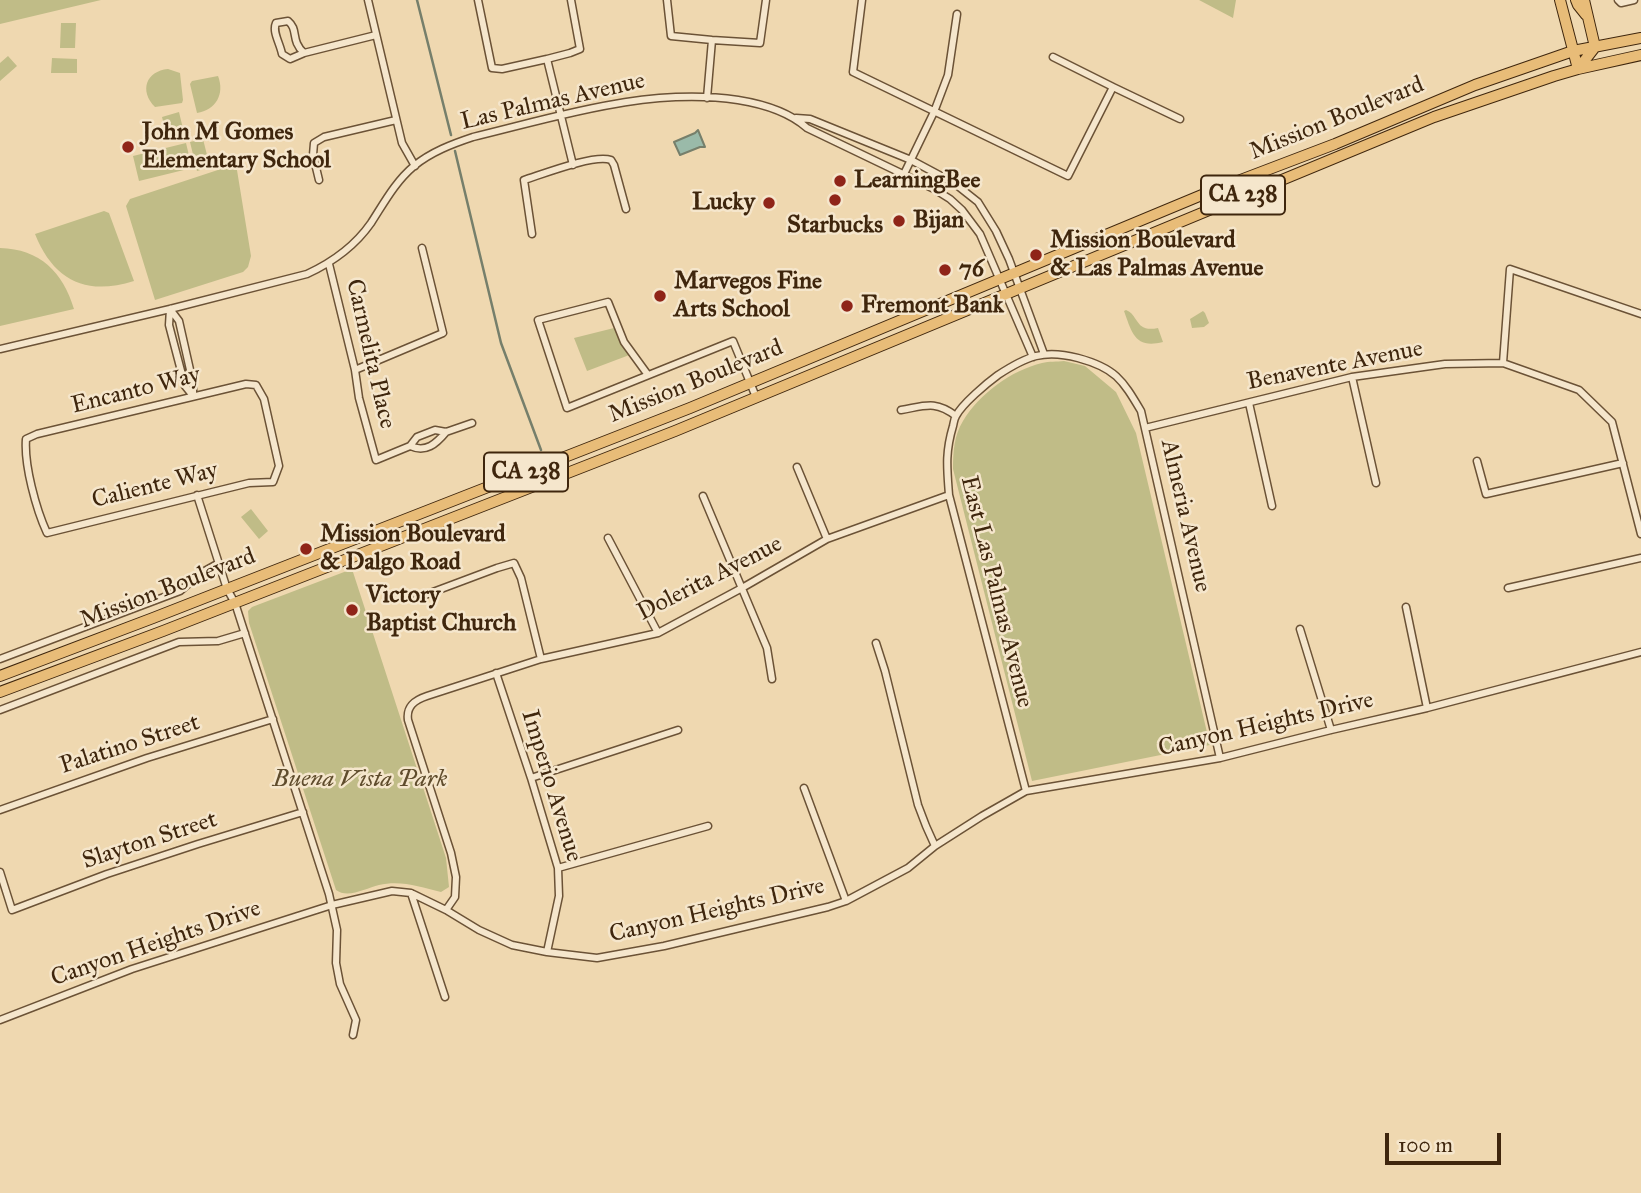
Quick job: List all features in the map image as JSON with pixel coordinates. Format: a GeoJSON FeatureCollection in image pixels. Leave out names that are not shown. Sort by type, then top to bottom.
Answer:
{"type":"FeatureCollection","features":[{"type":"Feature","properties":{"kind":"main road"},"geometry":{"type":"LineString","coordinates":[[1560,0],[1578,69]]}},
{"type":"Feature","properties":{"kind":"main road"},"geometry":{"type":"LineString","coordinates":[[1576,0],[1589,21]]}},
{"type":"Feature","properties":{"kind":"main road"},"geometry":{"type":"LineString","coordinates":[[1578,69],[1595,47],[1584,0]]}},
{"type":"Feature","properties":{"kind":"main road","name":"Mission Boulevard"},"geometry":{"type":"LineString","coordinates":[[0,676],[750,383],[1475,85],[1573,51],[1641,38]]}},
{"type":"Feature","properties":{"kind":"main road","name":"Mission Boulevard"},"geometry":{"type":"LineString","coordinates":[[0,692],[235,603],[756,397],[1434,117],[1578,69],[1641,55]]}},
{"type":"Feature","properties":{"kind":"street"},"geometry":{"type":"LineString","coordinates":[[368,0],[402,143],[415,166]]}},
{"type":"Feature","properties":{"kind":"street"},"geometry":{"type":"LineString","coordinates":[[478,0],[492,68],[502,69],[580,49],[571,0]]}},
{"type":"Feature","properties":{"kind":"street"},"geometry":{"type":"LineString","coordinates":[[667,0],[671,36],[760,43],[766,0]]}},
{"type":"Feature","properties":{"kind":"street"},"geometry":{"type":"LineString","coordinates":[[862,0],[853,72],[1068,176],[1113,87]]}},
{"type":"Feature","properties":{"kind":"street"},"geometry":{"type":"LineString","coordinates":[[1619,1],[1634,0]]}},
{"type":"Feature","properties":{"kind":"street"},"geometry":{"type":"LineString","coordinates":[[904,174],[934,112],[948,75],[957,14]]}},
{"type":"Feature","properties":{"kind":"street"},"geometry":{"type":"LineString","coordinates":[[304,53],[297,47],[292,25],[288,21],[276,23],[274,32],[281,43],[282,54],[292,59],[304,53],[376,36]]}},
{"type":"Feature","properties":{"kind":"street"},"geometry":{"type":"LineString","coordinates":[[707,97],[712,40]]}},
{"type":"Feature","properties":{"kind":"street"},"geometry":{"type":"LineString","coordinates":[[1053,57],[1180,119]]}},
{"type":"Feature","properties":{"kind":"street"},"geometry":{"type":"LineString","coordinates":[[547,59],[573,165]]}},
{"type":"Feature","properties":{"kind":"street","name":"Las Palmas Avenue"},"geometry":{"type":"LineString","coordinates":[[0,349],[307,274],[329,264],[354,243],[388,194],[415,166],[434,153],[473,137],[650,98],[726,98],[760,104],[796,118],[810,119],[911,160],[954,183],[978,202],[996,231],[1019,288]]}},
{"type":"Feature","properties":{"kind":"street","name":"Las Palmas Avenue"},"geometry":{"type":"LineString","coordinates":[[796,118],[807,128],[950,199],[962,209],[980,234],[1000,280]]}},
{"type":"Feature","properties":{"kind":"street"},"geometry":{"type":"LineString","coordinates":[[319,180],[313,155],[314,143],[324,137],[396,120]]}},
{"type":"Feature","properties":{"kind":"street"},"geometry":{"type":"LineString","coordinates":[[532,234],[524,180],[573,165],[605,158],[611,160],[626,209]]}},
{"type":"Feature","properties":{"kind":"street"},"geometry":{"type":"LineString","coordinates":[[355,370],[443,333],[422,248]]}},
{"type":"Feature","properties":{"kind":"street","name":"Carmelita Place"},"geometry":{"type":"LineString","coordinates":[[329,264],[376,460],[410,446],[417,437],[435,430],[446,432],[472,423]]}},
{"type":"Feature","properties":{"kind":"street"},"geometry":{"type":"LineString","coordinates":[[1503,363],[1510,269],[1641,314]]}},
{"type":"Feature","properties":{"kind":"street"},"geometry":{"type":"LineString","coordinates":[[901,410],[935,405],[944,407],[956,416],[991,380],[1033,357],[1000,280]]}},
{"type":"Feature","properties":{"kind":"street"},"geometry":{"type":"LineString","coordinates":[[1019,288],[1044,354]]}},
{"type":"Feature","properties":{"kind":"street"},"geometry":{"type":"LineString","coordinates":[[648,375],[624,342],[608,302],[538,320],[567,408],[733,341],[756,397]]}},
{"type":"Feature","properties":{"kind":"street"},"geometry":{"type":"LineString","coordinates":[[170,309],[179,321],[193,383],[193,396]]}},
{"type":"Feature","properties":{"kind":"street","name":"Almeria Avenue"},"geometry":{"type":"LineString","coordinates":[[1033,357],[1054,353],[1098,364],[1110,370],[1129,389],[1141,411],[1220,758]]}},
{"type":"Feature","properties":{"kind":"street","name":"Benavente Avenue"},"geometry":{"type":"LineString","coordinates":[[1145,428],[1352,377],[1446,364],[1503,363],[1579,390],[1612,422],[1641,534]]}},
{"type":"Feature","properties":{"kind":"street"},"geometry":{"type":"LineString","coordinates":[[1352,377],[1376,483]]}},
{"type":"Feature","properties":{"kind":"street","name":"Encanto Way"},"geometry":{"type":"LineString","coordinates":[[47,533],[40,519],[25,453],[26,439],[37,434],[246,384],[256,385],[264,399],[279,467],[273,482]]}},
{"type":"Feature","properties":{"kind":"street"},"geometry":{"type":"LineString","coordinates":[[1249,403],[1272,506]]}},
{"type":"Feature","properties":{"kind":"street","name":"East Las Palmas Avenue"},"geometry":{"type":"LineString","coordinates":[[956,416],[946,463],[949,495],[1026,791]]}},
{"type":"Feature","properties":{"kind":"street","name":"Carmelita Place"},"geometry":{"type":"LineString","coordinates":[[410,446],[416,449],[427,448],[437,444],[446,432]]}},
{"type":"Feature","properties":{"kind":"street"},"geometry":{"type":"LineString","coordinates":[[1476,461],[1486,494],[1623,463]]}},
{"type":"Feature","properties":{"kind":"street"},"geometry":{"type":"LineString","coordinates":[[797,467],[827,539]]}},
{"type":"Feature","properties":{"kind":"street","name":"Caliente Way"},"geometry":{"type":"LineString","coordinates":[[47,533],[249,483],[273,482]]}},
{"type":"Feature","properties":{"kind":"street"},"geometry":{"type":"LineString","coordinates":[[197,495],[227,589],[235,603],[245,633],[332,905],[337,930],[336,963],[340,984],[356,1020],[353,1035]]}},
{"type":"Feature","properties":{"kind":"street","name":"Dolerita Avenue"},"geometry":{"type":"LineString","coordinates":[[446,910],[455,897],[456,877],[452,853],[408,720],[411,705],[421,698],[541,659],[659,633],[827,539],[949,495]]}},
{"type":"Feature","properties":{"kind":"street"},"geometry":{"type":"LineString","coordinates":[[703,496],[767,648],[772,678]]}},
{"type":"Feature","properties":{"kind":"street"},"geometry":{"type":"LineString","coordinates":[[608,538],[659,633]]}},
{"type":"Feature","properties":{"kind":"street"},"geometry":{"type":"LineString","coordinates":[[1508,588],[1641,558]]}},
{"type":"Feature","properties":{"kind":"street","name":"Mission Boulevard"},"geometry":{"type":"LineString","coordinates":[[0,659],[180,591],[201,573],[219,563]]}},
{"type":"Feature","properties":{"kind":"street"},"geometry":{"type":"LineString","coordinates":[[417,598],[514,563],[521,578],[541,659]]}},
{"type":"Feature","properties":{"kind":"street"},"geometry":{"type":"LineString","coordinates":[[1405,607],[1427,708]]}},
{"type":"Feature","properties":{"kind":"street"},"geometry":{"type":"LineString","coordinates":[[1300,629],[1331,730]]}},
{"type":"Feature","properties":{"kind":"street"},"geometry":{"type":"LineString","coordinates":[[0,710],[179,642],[218,641],[245,633]]}},
{"type":"Feature","properties":{"kind":"street"},"geometry":{"type":"LineString","coordinates":[[876,643],[918,805],[936,846]]}},
{"type":"Feature","properties":{"kind":"street","name":"Canyon Heights Drive"},"geometry":{"type":"LineString","coordinates":[[0,1020],[132,968],[332,905],[391,891],[411,893],[512,945],[597,958],[664,946],[846,901],[908,868],[936,846],[1026,791],[1220,758],[1641,652]]}},
{"type":"Feature","properties":{"kind":"street","name":"Imperio Avenue"},"geometry":{"type":"LineString","coordinates":[[496,673],[558,867],[559,896],[547,952]]}},
{"type":"Feature","properties":{"kind":"street","name":"Palatino Street"},"geometry":{"type":"LineString","coordinates":[[0,810],[147,758],[273,719]]}},
{"type":"Feature","properties":{"kind":"street"},"geometry":{"type":"LineString","coordinates":[[531,778],[678,730]]}},
{"type":"Feature","properties":{"kind":"street"},"geometry":{"type":"LineString","coordinates":[[804,788],[846,901]]}},
{"type":"Feature","properties":{"kind":"street","name":"Slayton Street"},"geometry":{"type":"LineString","coordinates":[[0,872],[12,910],[107,874],[303,812]]}},
{"type":"Feature","properties":{"kind":"street"},"geometry":{"type":"LineString","coordinates":[[558,867],[708,826]]}},
{"type":"Feature","properties":{"kind":"street"},"geometry":{"type":"LineString","coordinates":[[411,893],[445,997]]}},
{"type":"Feature","properties":{"kind":"green space"},"geometry":{"type":"Polygon","coordinates":[[[0,0],[101,0],[0,24],[0,0]]]}},
{"type":"Feature","properties":{"kind":"green space"},"geometry":{"type":"Polygon","coordinates":[[[1199,0],[1236,0],[1233,18],[1199,0]]]}},
{"type":"Feature","properties":{"kind":"green space"},"geometry":{"type":"Polygon","coordinates":[[[61,23],[76,23],[75,48],[60,48],[61,23]]]}},
{"type":"Feature","properties":{"kind":"green space"},"geometry":{"type":"Polygon","coordinates":[[[8,56],[17,66],[0,81],[0,63],[8,56]]]}},
{"type":"Feature","properties":{"kind":"green space"},"geometry":{"type":"Polygon","coordinates":[[[52,58],[77,59],[77,73],[51,73],[52,58]]]}},
{"type":"Feature","properties":{"kind":"green space"},"geometry":{"type":"Polygon","coordinates":[[[168,69],[180,73],[182,103],[155,107],[147,95],[147,83],[154,74],[168,69]]]}},
{"type":"Feature","properties":{"kind":"green space"},"geometry":{"type":"Polygon","coordinates":[[[218,76],[220,89],[217,100],[214,105],[197,113],[190,84],[192,81],[218,76]]]}},
{"type":"Feature","properties":{"kind":"green space"},"geometry":{"type":"Polygon","coordinates":[[[179,112],[185,137],[168,141],[162,117],[179,112]]]}},
{"type":"Feature","properties":{"kind":"green space"},"geometry":{"type":"Polygon","coordinates":[[[203,139],[210,167],[197,171],[190,142],[203,139]]]}},
{"type":"Feature","properties":{"kind":"green space"},"geometry":{"type":"Polygon","coordinates":[[[186,143],[192,168],[139,181],[133,156],[186,143]]]}},
{"type":"Feature","properties":{"kind":"green space"},"geometry":{"type":"Polygon","coordinates":[[[236,164],[251,256],[248,267],[243,272],[155,300],[126,206],[130,199],[236,164]]]}},
{"type":"Feature","properties":{"kind":"green space"},"geometry":{"type":"Polygon","coordinates":[[[104,211],[109,213],[134,281],[101,287],[74,281],[52,263],[35,234],[104,211]]]}},
{"type":"Feature","properties":{"kind":"green space"},"geometry":{"type":"Polygon","coordinates":[[[0,248],[27,253],[48,265],[63,284],[74,309],[0,326],[0,248]]]}},
{"type":"Feature","properties":{"kind":"green space"},"geometry":{"type":"Polygon","coordinates":[[[1124,311],[1141,326],[1158,328],[1163,342],[1154,344],[1140,341],[1132,332],[1124,311]]]}},
{"type":"Feature","properties":{"kind":"green space"},"geometry":{"type":"Polygon","coordinates":[[[1203,311],[1209,323],[1204,327],[1192,328],[1190,319],[1203,311]]]}},
{"type":"Feature","properties":{"kind":"green space"},"geometry":{"type":"Polygon","coordinates":[[[618,327],[632,354],[587,371],[574,338],[618,327]]]}},
{"type":"Feature","properties":{"kind":"green space"},"geometry":{"type":"Polygon","coordinates":[[[1064,361],[1085,366],[1116,392],[1136,433],[1210,745],[1032,781],[953,469],[953,457],[960,426],[970,411],[997,384],[1031,366],[1064,361]]]}},
{"type":"Feature","properties":{"kind":"green space"},"geometry":{"type":"Polygon","coordinates":[[[251,509],[268,531],[259,539],[241,517],[251,509]]]}},
{"type":"Feature","properties":{"kind":"green space","name":"Buena Vista Park"},"geometry":{"type":"Polygon","coordinates":[[[352,569],[446,858],[449,887],[441,892],[395,883],[351,893],[336,890],[249,623],[248,611],[252,607],[352,569]]]}},
{"type":"Feature","properties":{"kind":"shaded area"},"geometry":{"type":"Polygon","coordinates":[[[698,130],[705,147],[680,155],[674,142],[698,130]]]}},
{"type":"Feature","properties":{"kind":"waterway"},"geometry":{"type":"LineString","coordinates":[[417,0],[451,135]]}},
{"type":"Feature","properties":{"kind":"waterway"},"geometry":{"type":"LineString","coordinates":[[455,151],[501,343],[541,450]]}},
{"type":"Feature","properties":{"kind":"place","name":"John M Gomes Elementary School"},"geometry":{"type":"Point","coordinates":[128,147]}},
{"type":"Feature","properties":{"kind":"place","name":"LearningBee"},"geometry":{"type":"Point","coordinates":[840,181]}},
{"type":"Feature","properties":{"kind":"place","name":"Starbucks"},"geometry":{"type":"Point","coordinates":[835,200]}},
{"type":"Feature","properties":{"kind":"place","name":"Lucky"},"geometry":{"type":"Point","coordinates":[769,203]}},
{"type":"Feature","properties":{"kind":"place","name":"Bijan"},"geometry":{"type":"Point","coordinates":[899,221]}},
{"type":"Feature","properties":{"kind":"place","name":"Mission Boulevard & Las Palmas Avenue"},"geometry":{"type":"Point","coordinates":[1036,255]}},
{"type":"Feature","properties":{"kind":"place","name":"76"},"geometry":{"type":"Point","coordinates":[945,270]}},
{"type":"Feature","properties":{"kind":"place","name":"Marvegos Fine Arts School"},"geometry":{"type":"Point","coordinates":[660,296]}},
{"type":"Feature","properties":{"kind":"place","name":"Fremont Bank"},"geometry":{"type":"Point","coordinates":[847,306]}},
{"type":"Feature","properties":{"kind":"place","name":"Mission Boulevard & Dalgo Road"},"geometry":{"type":"Point","coordinates":[306,549]}},
{"type":"Feature","properties":{"kind":"place","name":"Victory Baptist Church"},"geometry":{"type":"Point","coordinates":[352,610]}}]}
